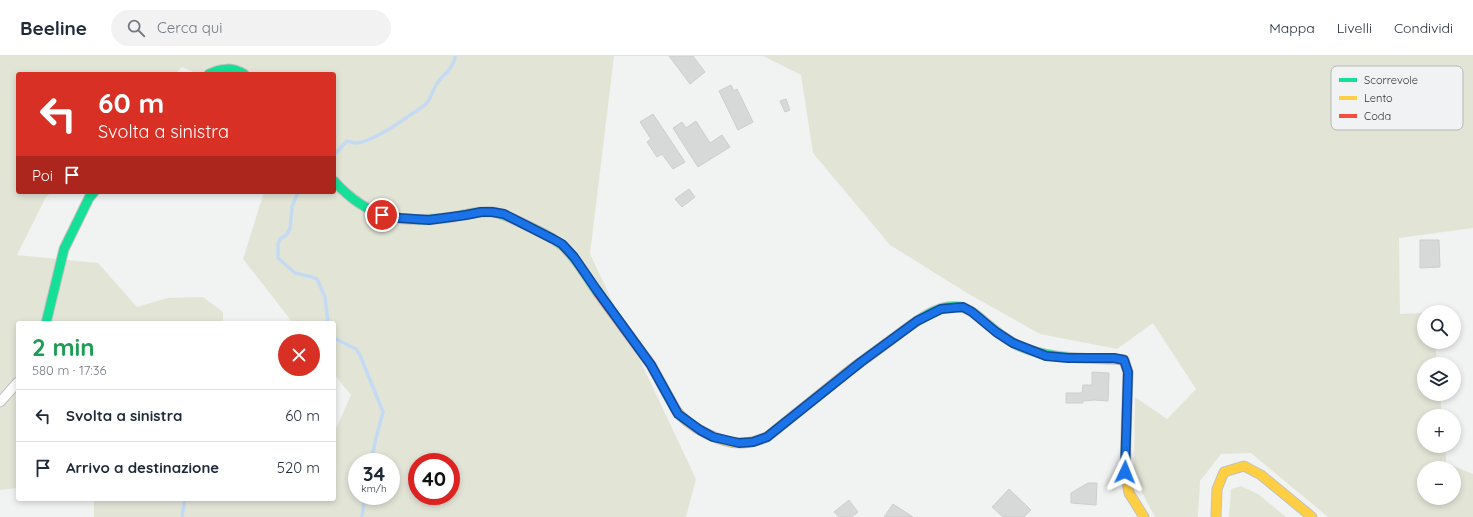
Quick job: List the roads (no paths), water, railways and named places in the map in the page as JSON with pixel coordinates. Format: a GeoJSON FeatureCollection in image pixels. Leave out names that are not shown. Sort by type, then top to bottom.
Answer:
{"type":"FeatureCollection","features":[{"type":"Feature","properties":{"kind":"street"},"geometry":{"type":"LineString","coordinates":[[212,72],[228,69],[242,72]]}},
{"type":"Feature","properties":{"kind":"street"},"geometry":{"type":"LineString","coordinates":[[336,183],[349,198],[360,206],[382,215],[429,220],[481,212],[492,212],[504,214],[558,241],[574,257],[651,365],[678,414],[686,421],[713,437],[739,443],[753,442],[767,437],[850,370],[917,321],[941,309],[963,307],[972,312],[996,332],[1013,343],[1046,356],[1068,358],[1114,358],[1124,360],[1128,372],[1125,472],[1129,493],[1144,517]]}},
{"type":"Feature","properties":{"kind":"street"},"geometry":{"type":"LineString","coordinates":[[46,321],[64,249],[92,194]]}},
{"type":"Feature","properties":{"kind":"street"},"geometry":{"type":"LineString","coordinates":[[0,402],[16,384]]}},
{"type":"Feature","properties":{"kind":"street"},"geometry":{"type":"LineString","coordinates":[[1216,517],[1217,489],[1224,472],[1244,466],[1261,475],[1312,517]]}},
{"type":"Feature","properties":{"kind":"waterway"},"geometry":{"type":"LineString","coordinates":[[336,153],[347,141],[357,143],[373,138],[425,105],[438,81],[452,65],[455,56]]}},
{"type":"Feature","properties":{"kind":"waterway"},"geometry":{"type":"LineString","coordinates":[[297,194],[292,207],[290,229],[286,235],[280,239],[278,244],[278,258],[295,273],[317,279],[325,297],[328,321]]}},
{"type":"Feature","properties":{"kind":"waterway"},"geometry":{"type":"LineString","coordinates":[[336,339],[356,349],[360,355],[383,412],[373,453]]}},
{"type":"Feature","properties":{"kind":"waterway"},"geometry":{"type":"LineString","coordinates":[[182,517],[185,501]]}},
{"type":"Feature","properties":{"kind":"waterway"},"geometry":{"type":"LineString","coordinates":[[362,517],[364,505]]}}]}
